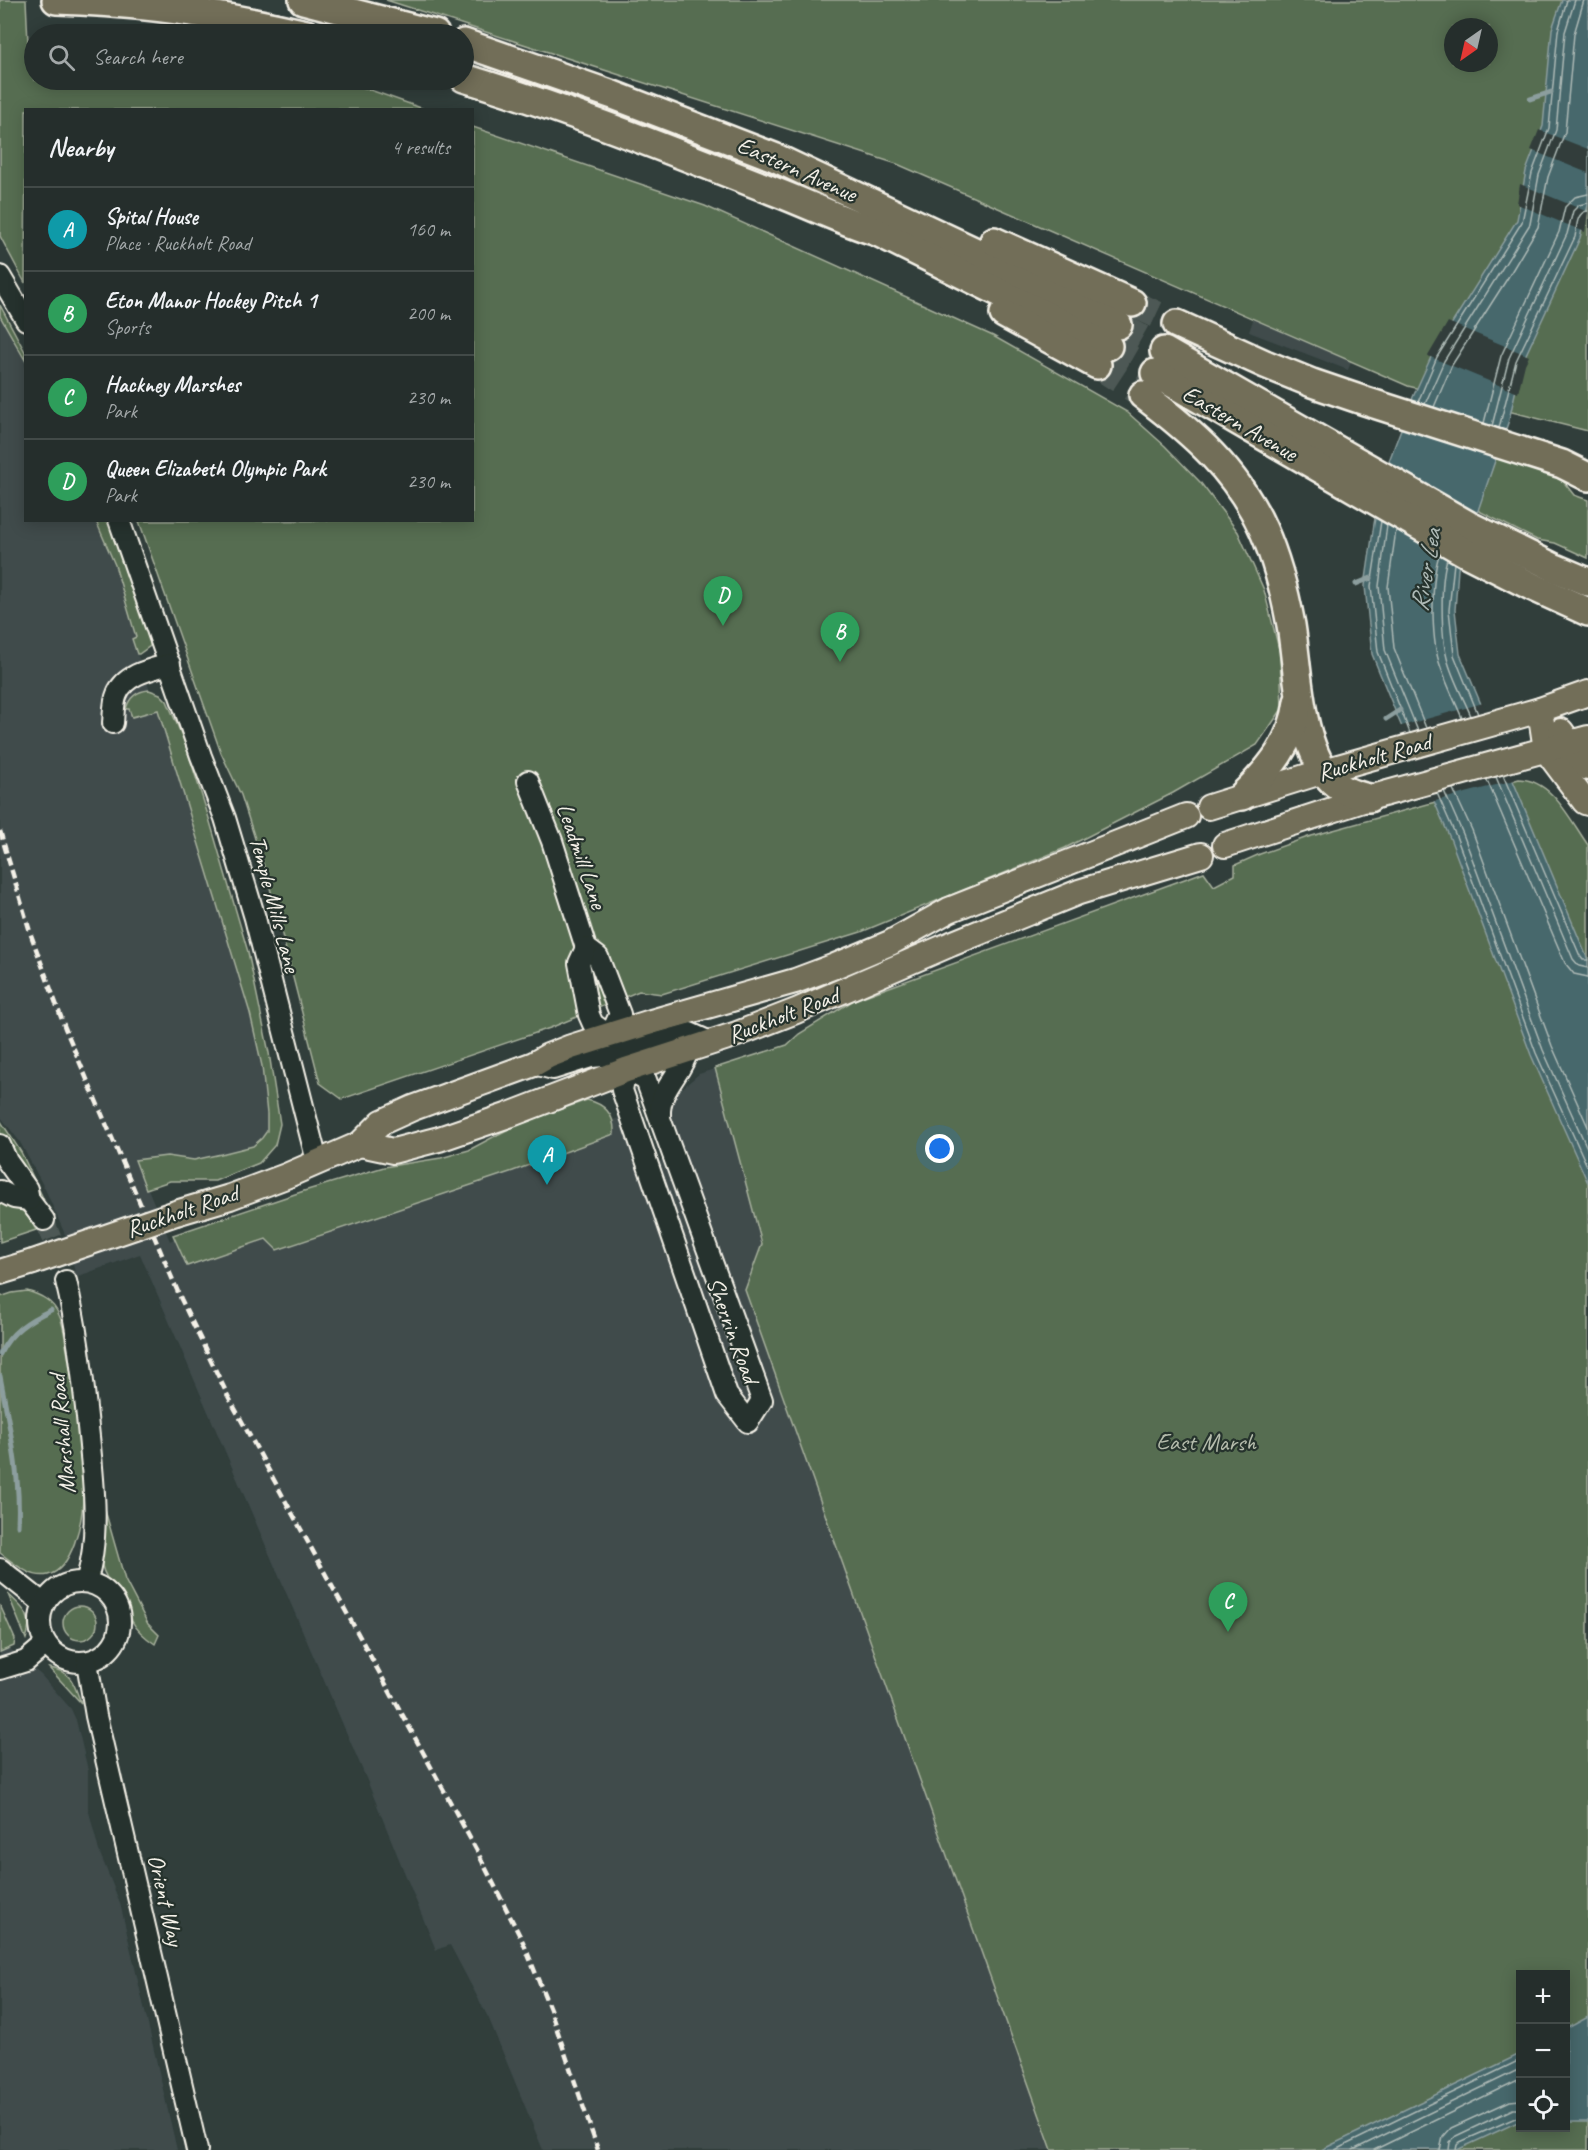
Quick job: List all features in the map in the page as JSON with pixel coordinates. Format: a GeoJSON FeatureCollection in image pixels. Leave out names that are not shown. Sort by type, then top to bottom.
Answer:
{"type":"FeatureCollection","features":[{"type":"Feature","properties":{"kind":"highway"},"geometry":{"type":"LineString","coordinates":[[56,0],[180,11],[257,24]]}},
{"type":"Feature","properties":{"kind":"highway"},"geometry":{"type":"LineString","coordinates":[[303,0],[396,24]]}},
{"type":"Feature","properties":{"kind":"highway","name":"Eastern Avenue"},"geometry":{"type":"LineString","coordinates":[[474,46],[591,87],[774,157],[978,253],[1114,335],[968,293],[880,250],[845,222],[778,193],[580,118],[474,81]]}},
{"type":"Feature","properties":{"kind":"highway"},"geometry":{"type":"LineString","coordinates":[[1178,324],[1265,364],[1365,401],[1575,465],[1588,477]]}},
{"type":"Feature","properties":{"kind":"highway"},"geometry":{"type":"LineString","coordinates":[[1154,373],[1199,440],[1235,480],[1263,529],[1278,569],[1290,624],[1311,749],[1334,783],[1349,794],[1369,798]]}},
{"type":"Feature","properties":{"kind":"highway","name":"Eastern Avenue"},"geometry":{"type":"LineString","coordinates":[[1154,373],[1329,446],[1468,525],[1588,582]]}},
{"type":"Feature","properties":{"kind":"highway","name":"Eastern Avenue"},"geometry":{"type":"LineString","coordinates":[[1154,373],[1468,554],[1588,612]]}},
{"type":"Feature","properties":{"kind":"highway"},"geometry":{"type":"LineString","coordinates":[[1242,796],[1273,765],[1284,748],[1296,717],[1300,692]]}},
{"type":"Feature","properties":{"kind":"main road","name":"Ruckholt Road"},"geometry":{"type":"LineString","coordinates":[[1209,807],[1324,771],[1540,710],[1588,693]]}},
{"type":"Feature","properties":{"kind":"main road"},"geometry":{"type":"LineString","coordinates":[[1540,710],[1579,740],[1588,768]]}},
{"type":"Feature","properties":{"kind":"main road"},"geometry":{"type":"LineString","coordinates":[[1540,710],[1546,750],[1567,780],[1588,803]]}},
{"type":"Feature","properties":{"kind":"main road","name":"Ruckholt Road"},"geometry":{"type":"LineString","coordinates":[[1225,845],[1369,798],[1579,740]]}},
{"type":"Feature","properties":{"kind":"main road","name":"Ruckholt Road"},"geometry":{"type":"LineString","coordinates":[[360,1144],[393,1151],[439,1139],[509,1115],[618,1053],[657,1020],[795,981],[835,966],[891,944],[949,910],[1186,816]]}},
{"type":"Feature","properties":{"kind":"main road","name":"Ruckholt Road"},"geometry":{"type":"LineString","coordinates":[[0,1272],[230,1197],[285,1176],[360,1144],[382,1122],[392,1117],[534,1064],[571,1047],[618,1053],[699,1046],[827,1000],[951,944],[1079,892],[1201,855]]}},
{"type":"Feature","properties":{"kind":"street"},"geometry":{"type":"LineString","coordinates":[[0,276],[24,318]]}},
{"type":"Feature","properties":{"kind":"street","name":"Temple Mills Lane"},"geometry":{"type":"LineString","coordinates":[[120,522],[201,756],[225,818],[252,907],[317,1161]]}},
{"type":"Feature","properties":{"kind":"street"},"geometry":{"type":"LineString","coordinates":[[113,723],[116,697],[126,682],[132,677],[170,664]]}},
{"type":"Feature","properties":{"kind":"street","name":"Leadmill Lane"},"geometry":{"type":"LineString","coordinates":[[528,781],[552,841],[586,948],[598,957],[620,1014],[618,1053]]}},
{"type":"Feature","properties":{"kind":"street","name":"Leadmill Lane"},"geometry":{"type":"LineString","coordinates":[[586,948],[579,963],[589,1015],[593,1024],[618,1053]]}},
{"type":"Feature","properties":{"kind":"street"},"geometry":{"type":"LineString","coordinates":[[660,1118],[662,1098],[685,1062],[699,1046]]}},
{"type":"Feature","properties":{"kind":"street","name":"Sherrin Road"},"geometry":{"type":"LineString","coordinates":[[618,1053],[646,1080],[762,1400],[748,1422],[727,1395],[622,1090],[618,1053]]}},
{"type":"Feature","properties":{"kind":"street"},"geometry":{"type":"LineString","coordinates":[[0,1181],[5,1174],[4,1153]]}},
{"type":"Feature","properties":{"kind":"street"},"geometry":{"type":"LineString","coordinates":[[4,1153],[27,1189],[29,1200],[44,1220]]}},
{"type":"Feature","properties":{"kind":"street"},"geometry":{"type":"LineString","coordinates":[[0,1191],[14,1198],[29,1200]]}},
{"type":"Feature","properties":{"kind":"street","name":"Marshall Road"},"geometry":{"type":"LineString","coordinates":[[66,1281],[73,1308],[81,1365],[92,1469],[93,1537],[90,1571],[86,1582]]}},
{"type":"Feature","properties":{"kind":"street"},"geometry":{"type":"LineString","coordinates":[[0,1569],[44,1604]]}},
{"type":"Feature","properties":{"kind":"street"},"geometry":{"type":"LineString","coordinates":[[86,1582],[103,1589],[111,1596],[118,1608],[121,1620],[119,1634],[114,1645],[105,1655],[87,1662],[67,1661],[46,1644],[40,1626],[44,1604],[54,1591],[65,1585],[86,1582]]}},
{"type":"Feature","properties":{"kind":"street"},"geometry":{"type":"LineString","coordinates":[[0,1669],[26,1661],[46,1644]]}},
{"type":"Feature","properties":{"kind":"street","name":"Orient Way"},"geometry":{"type":"LineString","coordinates":[[87,1662],[99,1726],[197,2150]]}},
{"type":"Feature","properties":{"kind":"shaded area"},"geometry":{"type":"Polygon","coordinates":[[[1263,290],[1358,344],[1348,370],[1249,332],[1263,290]]]}},
{"type":"Feature","properties":{"kind":"shaded area"},"geometry":{"type":"Polygon","coordinates":[[[0,316],[24,358],[24,522],[96,522],[122,585],[136,637],[132,639],[156,708],[163,706],[256,1020],[270,1120],[267,1138],[242,1154],[140,1170],[170,1241],[174,1239],[187,1266],[619,1118],[637,1169],[680,1155],[669,1123],[674,1095],[699,1074],[787,1045],[799,1034],[854,1000],[745,1290],[1052,2150],[543,2150],[489,2019],[450,1945],[436,1950],[366,1778],[140,1254],[76,1277],[67,1239],[46,1191],[20,1142],[0,1116],[0,316]]]}},
{"type":"Feature","properties":{"kind":"shaded area"},"geometry":{"type":"Polygon","coordinates":[[[0,1638],[7,1638],[10,1649],[41,1675],[71,1709],[76,1720],[88,1770],[88,1808],[99,1851],[120,1903],[177,2150],[0,2150],[0,1638]]]}},
{"type":"Feature","properties":{"kind":"green space"},"geometry":{"type":"Polygon","coordinates":[[[0,0],[26,0],[24,90],[370,90],[421,108],[24,108],[24,281],[0,236],[0,0]]]}},
{"type":"Feature","properties":{"kind":"green space"},"geometry":{"type":"Polygon","coordinates":[[[386,0],[1588,0],[1588,431],[1408,386],[897,164],[474,28],[474,24],[461,24],[386,0]]]}},
{"type":"Feature","properties":{"kind":"green space"},"geometry":{"type":"Polygon","coordinates":[[[474,127],[705,206],[993,336],[1127,412],[1200,482],[1238,532],[1264,590],[1280,653],[1282,709],[1257,745],[1173,793],[1065,848],[861,932],[662,994],[639,991],[550,1028],[342,1099],[320,1083],[267,876],[241,795],[221,753],[139,522],[474,522],[474,127]]]}},
{"type":"Feature","properties":{"kind":"green space"},"geometry":{"type":"Polygon","coordinates":[[[0,305],[24,350],[24,358],[0,316],[0,305]]]}},
{"type":"Feature","properties":{"kind":"green space"},"geometry":{"type":"Polygon","coordinates":[[[1496,457],[1559,476],[1574,495],[1588,500],[1588,558],[1555,543],[1537,540],[1477,510],[1496,457]]]}},
{"type":"Feature","properties":{"kind":"green space"},"geometry":{"type":"Polygon","coordinates":[[[96,522],[108,522],[117,541],[150,636],[150,646],[139,654],[137,654],[132,639],[136,637],[115,565],[96,522]]]}},
{"type":"Feature","properties":{"kind":"green space"},"geometry":{"type":"Polygon","coordinates":[[[149,690],[160,694],[167,701],[185,743],[208,815],[248,952],[269,1053],[280,1124],[275,1145],[259,1163],[215,1181],[170,1181],[146,1189],[135,1160],[167,1156],[194,1160],[253,1146],[267,1131],[262,1066],[250,1013],[158,710],[132,717],[129,709],[126,709],[134,696],[149,690]]]}},
{"type":"Feature","properties":{"kind":"green space","name":"East Marsh"},"geometry":{"type":"Polygon","coordinates":[[[1519,779],[1542,786],[1551,794],[1560,803],[1588,845],[1588,2150],[1052,2150],[745,1290],[762,1244],[715,1068],[787,1045],[799,1034],[854,1000],[1204,872],[1214,886],[1235,875],[1235,865],[1308,837],[1519,779]]]}},
{"type":"Feature","properties":{"kind":"green space"},"geometry":{"type":"Polygon","coordinates":[[[587,1100],[599,1104],[608,1111],[613,1121],[614,1134],[513,1171],[277,1250],[266,1239],[187,1266],[173,1235],[384,1167],[441,1158],[469,1150],[514,1126],[587,1100]]]}},
{"type":"Feature","properties":{"kind":"green space"},"geometry":{"type":"Polygon","coordinates":[[[0,1120],[21,1152],[44,1200],[29,1184],[13,1148],[0,1133],[0,1120]]]}},
{"type":"Feature","properties":{"kind":"green space"},"geometry":{"type":"Polygon","coordinates":[[[0,1199],[22,1210],[36,1230],[0,1242],[0,1199]]]}},
{"type":"Feature","properties":{"kind":"green space"},"geometry":{"type":"Polygon","coordinates":[[[27,1291],[50,1302],[62,1323],[78,1428],[83,1489],[81,1520],[70,1554],[57,1571],[42,1576],[23,1569],[0,1553],[0,1297],[27,1291]]]}},
{"type":"Feature","properties":{"kind":"green space"},"geometry":{"type":"Polygon","coordinates":[[[105,1510],[125,1580],[148,1624],[159,1635],[155,1644],[134,1625],[125,1600],[104,1571],[100,1544],[105,1510]]]}},
{"type":"Feature","properties":{"kind":"green space"},"geometry":{"type":"Polygon","coordinates":[[[8,1594],[19,1604],[28,1619],[26,1639],[8,1594]]]}},
{"type":"Feature","properties":{"kind":"green space"},"geometry":{"type":"Polygon","coordinates":[[[0,1605],[15,1639],[14,1646],[0,1652],[0,1605]]]}},
{"type":"Feature","properties":{"kind":"green space"},"geometry":{"type":"Polygon","coordinates":[[[80,1606],[92,1611],[97,1623],[92,1635],[80,1640],[68,1635],[63,1623],[68,1611],[80,1606]]]}},
{"type":"Feature","properties":{"kind":"green space"},"geometry":{"type":"Polygon","coordinates":[[[49,1668],[67,1675],[74,1684],[81,1703],[49,1668]]]}},
{"type":"Feature","properties":{"kind":"water","name":"River Lea"},"geometry":{"type":"Polygon","coordinates":[[[1562,0],[1588,0],[1588,205],[1580,238],[1522,363],[1509,420],[1458,569],[1455,610],[1460,654],[1588,960],[1588,1183],[1531,1055],[1450,838],[1372,654],[1365,586],[1383,477],[1413,397],[1432,355],[1517,220],[1526,171],[1543,126],[1552,29],[1562,0]]]}},
{"type":"Feature","properties":{"kind":"water"},"geometry":{"type":"Polygon","coordinates":[[[1588,2017],[1588,2122],[1570,2122],[1570,2027],[1588,2017]]]}},
{"type":"Feature","properties":{"kind":"water"},"geometry":{"type":"Polygon","coordinates":[[[1516,2056],[1516,2123],[1457,2150],[1321,2150],[1516,2056]]]}},
{"type":"Feature","properties":{"kind":"pier"},"geometry":{"type":"Polygon","coordinates":[[[1539,130],[1588,149],[1588,173],[1531,150],[1539,130]]]}},
{"type":"Feature","properties":{"kind":"pier"},"geometry":{"type":"Polygon","coordinates":[[[1520,184],[1588,212],[1585,232],[1517,204],[1520,184]]]}},
{"type":"Feature","properties":{"kind":"pier"},"geometry":{"type":"Polygon","coordinates":[[[1448,322],[1529,356],[1518,393],[1428,356],[1448,322]]]}},
{"type":"Feature","properties":{"kind":"pier"},"geometry":{"type":"Polygon","coordinates":[[[1483,703],[1515,780],[1431,802],[1398,727],[1483,703]]]}},
{"type":"Feature","properties":{"kind":"waterway"},"geometry":{"type":"LineString","coordinates":[[1530,99],[1551,92]]}},
{"type":"Feature","properties":{"kind":"waterway"},"geometry":{"type":"LineString","coordinates":[[1356,584],[1371,578]]}},
{"type":"Feature","properties":{"kind":"waterway"},"geometry":{"type":"LineString","coordinates":[[1386,719],[1400,710]]}},
{"type":"Feature","properties":{"kind":"waterway"},"geometry":{"type":"LineString","coordinates":[[0,1354],[9,1339],[21,1327],[51,1310]]}},
{"type":"Feature","properties":{"kind":"waterway"},"geometry":{"type":"LineString","coordinates":[[0,1376],[16,1469],[18,1526]]}},
{"type":"Feature","properties":{"kind":"tunnel"},"geometry":{"type":"LineString","coordinates":[[1132,303],[1177,324]]}},
{"type":"Feature","properties":{"kind":"tunnel"},"geometry":{"type":"LineString","coordinates":[[1118,325],[1164,351]]}},
{"type":"Feature","properties":{"kind":"tunnel"},"geometry":{"type":"LineString","coordinates":[[1108,346],[1155,373]]}},
{"type":"Feature","properties":{"kind":"tunnel"},"geometry":{"type":"LineString","coordinates":[[1097,365],[1143,395]]}},
{"type":"Feature","properties":{"kind":"tunnel"},"geometry":{"type":"LineString","coordinates":[[44,1220],[66,1281]]}},
{"type":"Feature","properties":{"kind":"railway"},"geometry":{"type":"LineString","coordinates":[[0,831],[31,935],[65,1028],[181,1299],[228,1396],[477,1851],[523,1942],[550,2009],[598,2150]]}},
{"type":"Feature","properties":{"kind":"place","name":"Queen Elizabeth Olympic Park"},"geometry":{"type":"Point","coordinates":[723,626]}},
{"type":"Feature","properties":{"kind":"place","name":"Eton Manor Hockey Pitch 1"},"geometry":{"type":"Point","coordinates":[840,662]}},
{"type":"Feature","properties":{"kind":"place","name":"Spital House"},"geometry":{"type":"Point","coordinates":[547,1185]}},
{"type":"Feature","properties":{"kind":"place","name":"Hackney Marshes"},"geometry":{"type":"Point","coordinates":[1228,1632]}}]}
